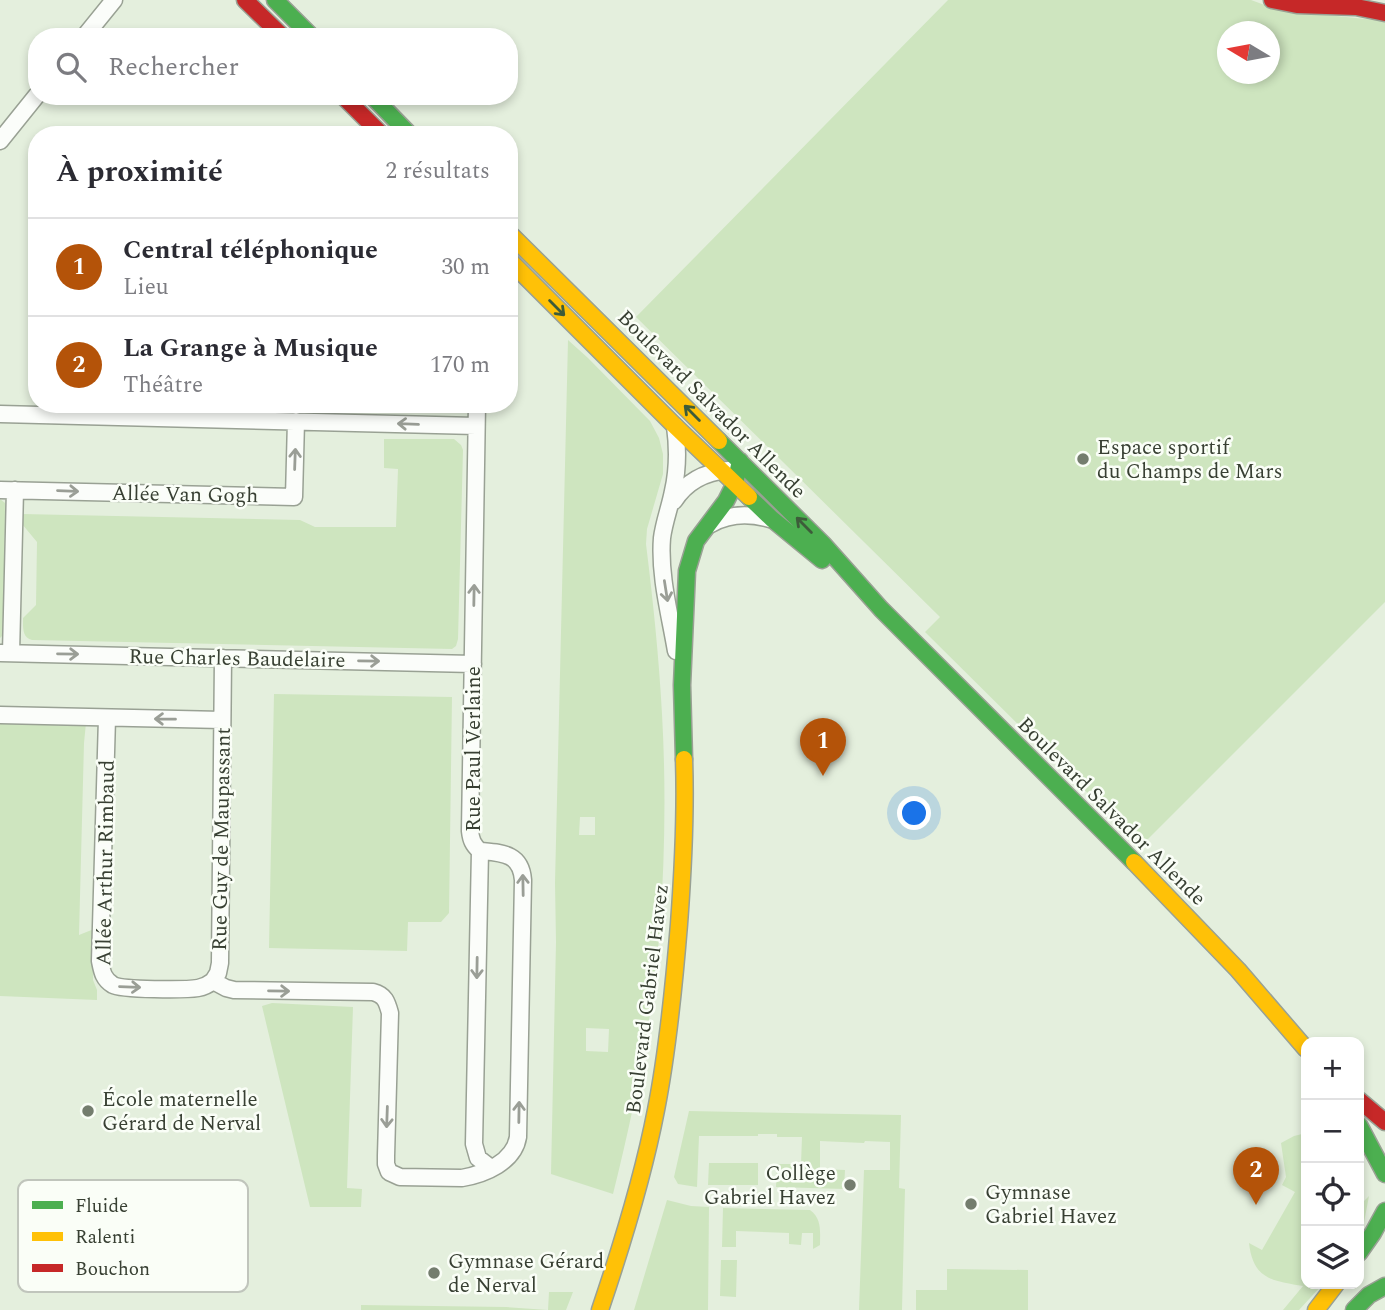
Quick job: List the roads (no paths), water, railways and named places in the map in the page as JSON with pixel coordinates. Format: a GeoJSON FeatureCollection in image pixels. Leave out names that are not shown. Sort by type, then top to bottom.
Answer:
{"type":"FeatureCollection","features":[{"type":"Feature","properties":{"kind":"main road"},"geometry":{"type":"LineString","coordinates":[[245,0],[274,28]]}},
{"type":"Feature","properties":{"kind":"main road"},"geometry":{"type":"LineString","coordinates":[[275,0],[303,28]]}},
{"type":"Feature","properties":{"kind":"main road"},"geometry":{"type":"LineString","coordinates":[[1272,0],[1297,5],[1356,7],[1385,13]]}},
{"type":"Feature","properties":{"kind":"main road"},"geometry":{"type":"LineString","coordinates":[[352,105],[373,126]]}},
{"type":"Feature","properties":{"kind":"main road"},"geometry":{"type":"LineString","coordinates":[[381,105],[401,126]]}},
{"type":"Feature","properties":{"kind":"main road","name":"Boulevard Salvador Allende"},"geometry":{"type":"LineString","coordinates":[[518,242],[741,471],[826,546],[881,609],[1238,970],[1301,1043]]}},
{"type":"Feature","properties":{"kind":"main road","name":"Boulevard Salvador Allende"},"geometry":{"type":"LineString","coordinates":[[518,269],[722,471],[741,471]]}},
{"type":"Feature","properties":{"kind":"main road","name":"Boulevard Salvador Allende"},"geometry":{"type":"LineString","coordinates":[[741,471],[772,519],[881,609]]}},
{"type":"Feature","properties":{"kind":"main road","name":"Boulevard Gabriel Havez"},"geometry":{"type":"LineString","coordinates":[[600,1310],[643,1168],[665,1056],[682,881],[685,778],[682,685],[687,571],[693,549],[726,501],[741,471]]}},
{"type":"Feature","properties":{"kind":"main road"},"geometry":{"type":"LineString","coordinates":[[1364,1104],[1385,1122]]}},
{"type":"Feature","properties":{"kind":"main road"},"geometry":{"type":"LineString","coordinates":[[1364,1134],[1385,1174]]}},
{"type":"Feature","properties":{"kind":"main road"},"geometry":{"type":"LineString","coordinates":[[1364,1246],[1385,1211]]}},
{"type":"Feature","properties":{"kind":"main road"},"geometry":{"type":"LineString","coordinates":[[1354,1310],[1385,1286]]}},
{"type":"Feature","properties":{"kind":"main road"},"geometry":{"type":"LineString","coordinates":[[1316,1310],[1332,1289]]}},
{"type":"Feature","properties":{"kind":"street"},"geometry":{"type":"LineString","coordinates":[[92,28],[114,0]]}},
{"type":"Feature","properties":{"kind":"street"},"geometry":{"type":"LineString","coordinates":[[0,141],[29,105]]}},
{"type":"Feature","properties":{"kind":"street"},"geometry":{"type":"LineString","coordinates":[[0,414],[28,413]]}},
{"type":"Feature","properties":{"kind":"street"},"geometry":{"type":"LineString","coordinates":[[156,413],[296,421],[476,426]]}},
{"type":"Feature","properties":{"kind":"street"},"geometry":{"type":"LineString","coordinates":[[322,413],[322,422]]}},
{"type":"Feature","properties":{"kind":"street","name":"Rue Paul Verlaine"},"geometry":{"type":"LineString","coordinates":[[477,413],[470,831],[471,840],[480,851],[474,1144],[478,1158],[491,1168]]}},
{"type":"Feature","properties":{"kind":"street","name":"Allée Van Gogh"},"geometry":{"type":"LineString","coordinates":[[7,490],[294,497],[296,421]]}},
{"type":"Feature","properties":{"kind":"street","name":"Boulevard Gabriel Havez"},"geometry":{"type":"LineString","coordinates":[[675,426],[678,449],[675,481],[662,542],[663,566],[682,685]]}},
{"type":"Feature","properties":{"kind":"street"},"geometry":{"type":"LineString","coordinates":[[665,523],[673,502],[686,485],[703,476],[722,471]]}},
{"type":"Feature","properties":{"kind":"street"},"geometry":{"type":"LineString","coordinates":[[6,653],[7,490]]}},
{"type":"Feature","properties":{"kind":"street"},"geometry":{"type":"LineString","coordinates":[[704,530],[712,523],[730,516],[750,515],[772,519]]}},
{"type":"Feature","properties":{"kind":"street","name":"Rue Charles Baudelaire"},"geometry":{"type":"LineString","coordinates":[[6,653],[473,664]]}},
{"type":"Feature","properties":{"kind":"street","name":"Rue Guy de Maupassant"},"geometry":{"type":"LineString","coordinates":[[223,658],[220,963],[213,981],[234,990],[380,994],[386,998],[390,1013],[386,1164],[389,1172],[400,1177],[451,1178],[471,1176],[491,1168]]}},
{"type":"Feature","properties":{"kind":"street"},"geometry":{"type":"LineString","coordinates":[[0,715],[222,720]]}},
{"type":"Feature","properties":{"kind":"street","name":"Allée Arthur Rimbaud"},"geometry":{"type":"LineString","coordinates":[[107,718],[100,961],[102,971],[106,979],[118,987],[187,989],[207,986],[213,981]]}},
{"type":"Feature","properties":{"kind":"street"},"geometry":{"type":"LineString","coordinates":[[480,851],[508,855],[516,860],[523,873],[518,1137],[517,1146],[506,1160],[491,1168]]}},
{"type":"Feature","properties":{"kind":"place","name":"Espace sportif du Champs de Mars"},"geometry":{"type":"Point","coordinates":[1083,459]}},
{"type":"Feature","properties":{"kind":"place","name":"Central téléphonique"},"geometry":{"type":"Point","coordinates":[823,776]}},
{"type":"Feature","properties":{"kind":"place","name":"École maternelle Gérard de Nerval"},"geometry":{"type":"Point","coordinates":[88,1111]}},
{"type":"Feature","properties":{"kind":"place","name":"Collège Gabriel Havez"},"geometry":{"type":"Point","coordinates":[850,1185]}},
{"type":"Feature","properties":{"kind":"place","name":"Gymnase Gabriel Havez"},"geometry":{"type":"Point","coordinates":[971,1204]}},
{"type":"Feature","properties":{"kind":"place","name":"La Grange à Musique"},"geometry":{"type":"Point","coordinates":[1256,1205]}},
{"type":"Feature","properties":{"kind":"place","name":"Gymnase Gérard de Nerval"},"geometry":{"type":"Point","coordinates":[434,1273]}}]}
